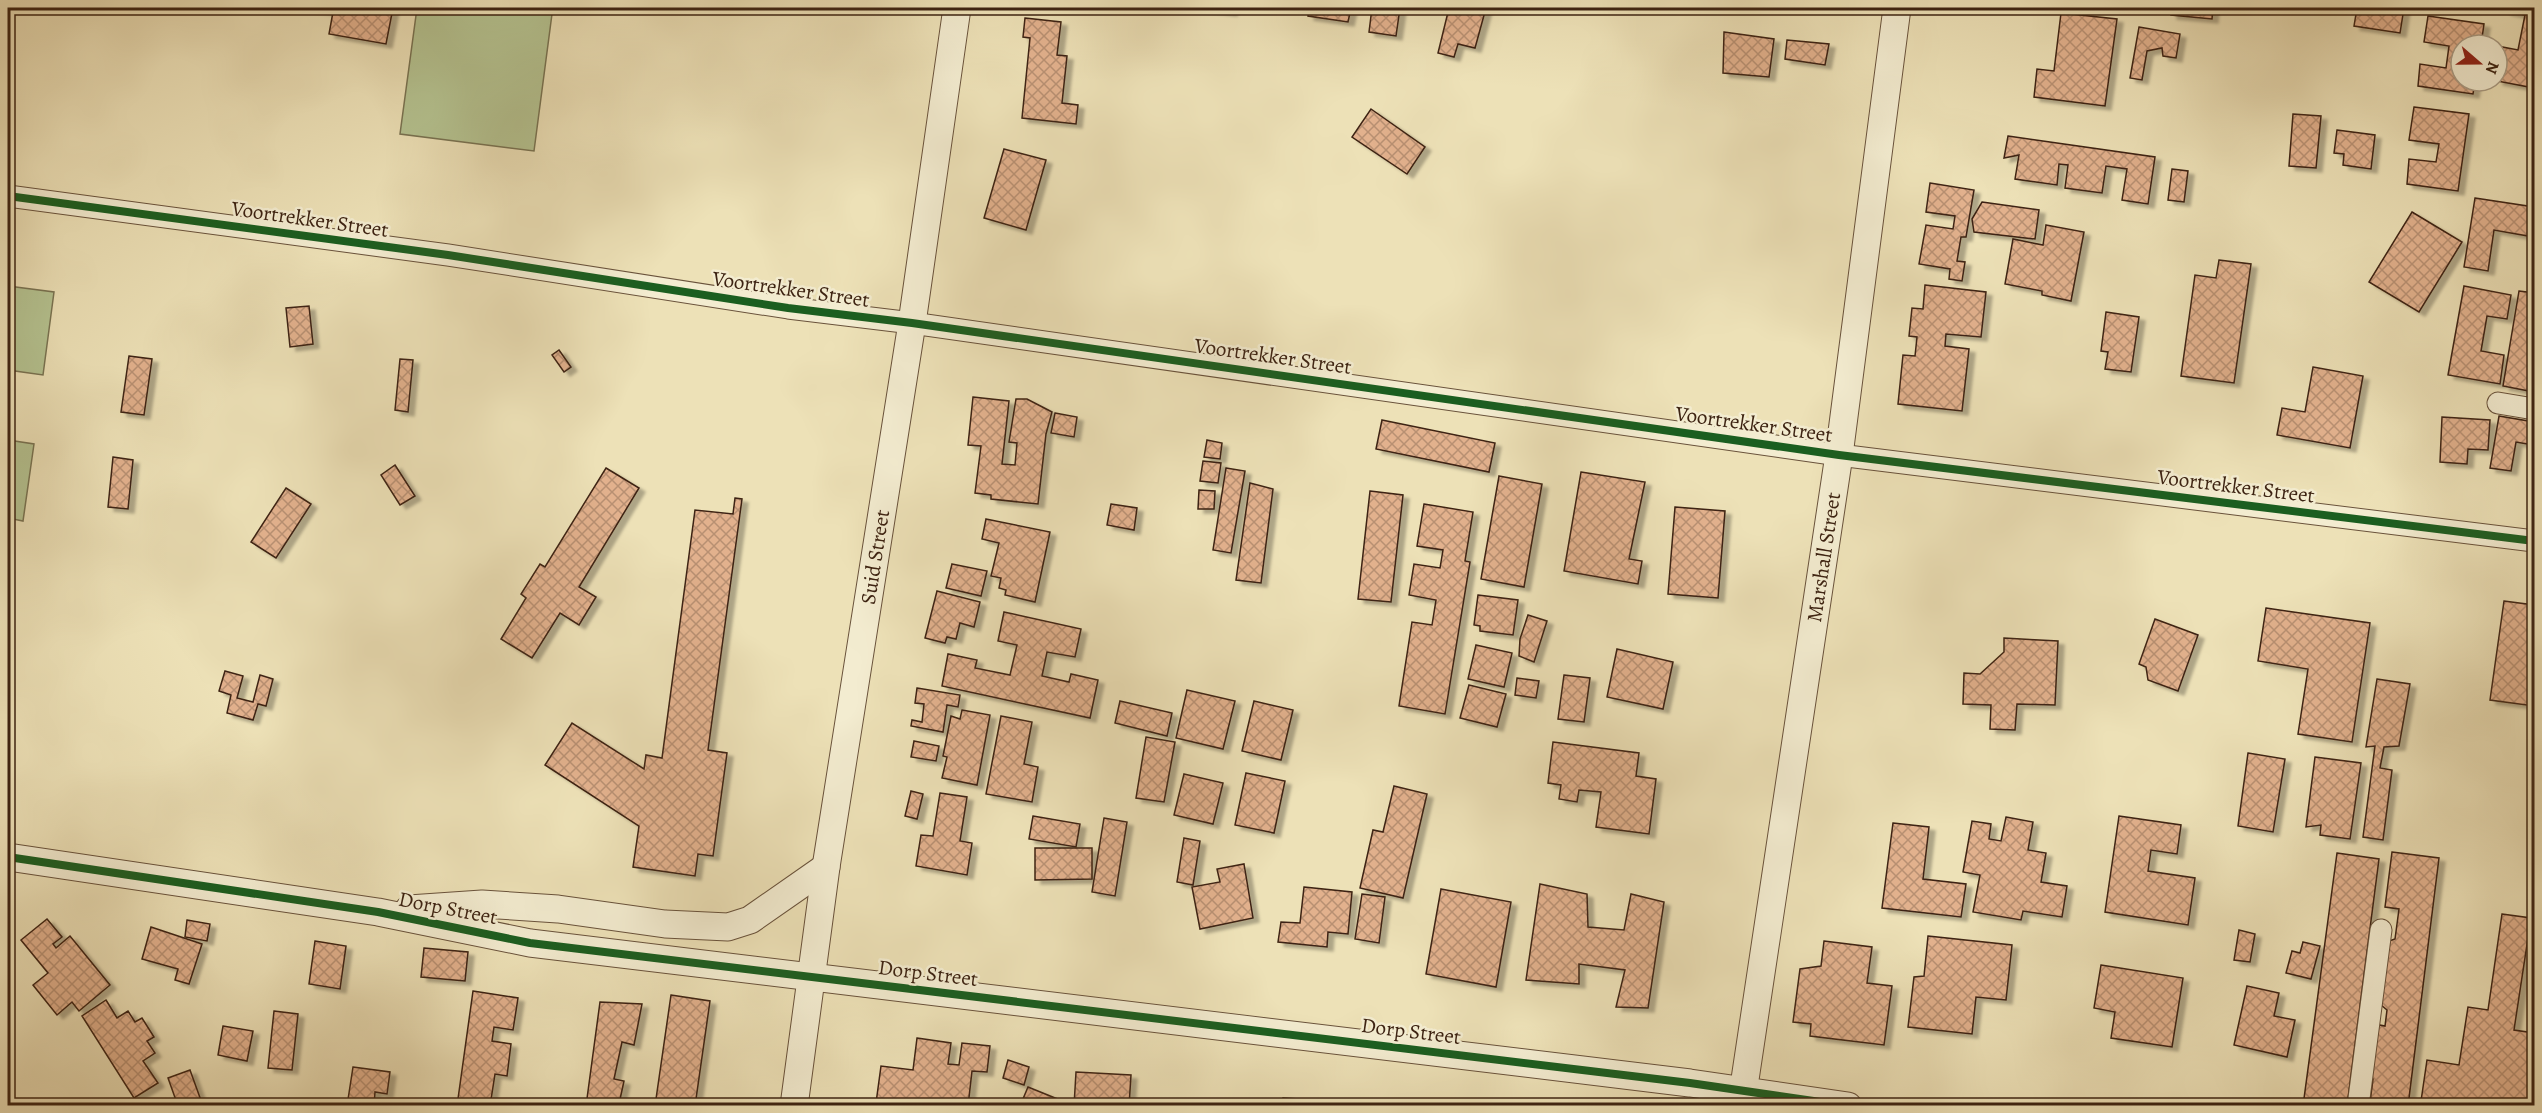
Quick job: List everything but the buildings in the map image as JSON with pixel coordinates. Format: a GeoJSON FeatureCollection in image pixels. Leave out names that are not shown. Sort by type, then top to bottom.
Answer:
{"type":"FeatureCollection","features":[{"type":"Feature","properties":{"kind":"street","name":"Suid Street"},"geometry":{"type":"LineString","coordinates":[[794,1106],[826,867],[912,323],[957,8]]}},
{"type":"Feature","properties":{"kind":"street","name":"Marshall Street"},"geometry":{"type":"LineString","coordinates":[[1742,1098],[1839,455],[1897,8]]}},
{"type":"Feature","properties":{"kind":"street","name":"Voortrekker Street"},"geometry":{"type":"LineString","coordinates":[[8,196],[448,255],[788,308],[912,323],[1839,455],[2535,541]]}},
{"type":"Feature","properties":{"kind":"street"},"geometry":{"type":"LineString","coordinates":[[2498,403],[2535,409]]}},
{"type":"Feature","properties":{"kind":"street","name":"Dorp Street"},"geometry":{"type":"LineString","coordinates":[[8,857],[378,912],[530,943],[812,977],[1742,1098],[1848,1106]]}},
{"type":"Feature","properties":{"kind":"street","name":"Dorp Street"},"geometry":{"type":"LineString","coordinates":[[378,912],[482,904],[558,909],[664,924],[728,927],[750,920],[826,867]]}},
{"type":"Feature","properties":{"kind":"street"},"geometry":{"type":"LineString","coordinates":[[2358,1106],[2381,930]]}},
{"type":"Feature","properties":{"kind":"green space"},"geometry":{"type":"Polygon","coordinates":[[[417,8],[499,8],[552,14],[534,151],[400,134],[417,8]]]}},
{"type":"Feature","properties":{"kind":"green space"},"geometry":{"type":"Polygon","coordinates":[[[8,286],[54,292],[43,375],[8,370],[8,286]]]}},
{"type":"Feature","properties":{"kind":"green space"},"geometry":{"type":"Polygon","coordinates":[[[8,440],[34,444],[23,521],[8,518],[8,440]]]}},
{"type":"Feature","properties":{"kind":"cycle path"},"geometry":{"type":"LineString","coordinates":[[8,196],[448,255],[788,308],[912,323],[1839,455],[2534,541]]}},
{"type":"Feature","properties":{"kind":"cycle path"},"geometry":{"type":"LineString","coordinates":[[8,857],[378,912],[530,943],[1690,1083],[1848,1106]]}}]}
